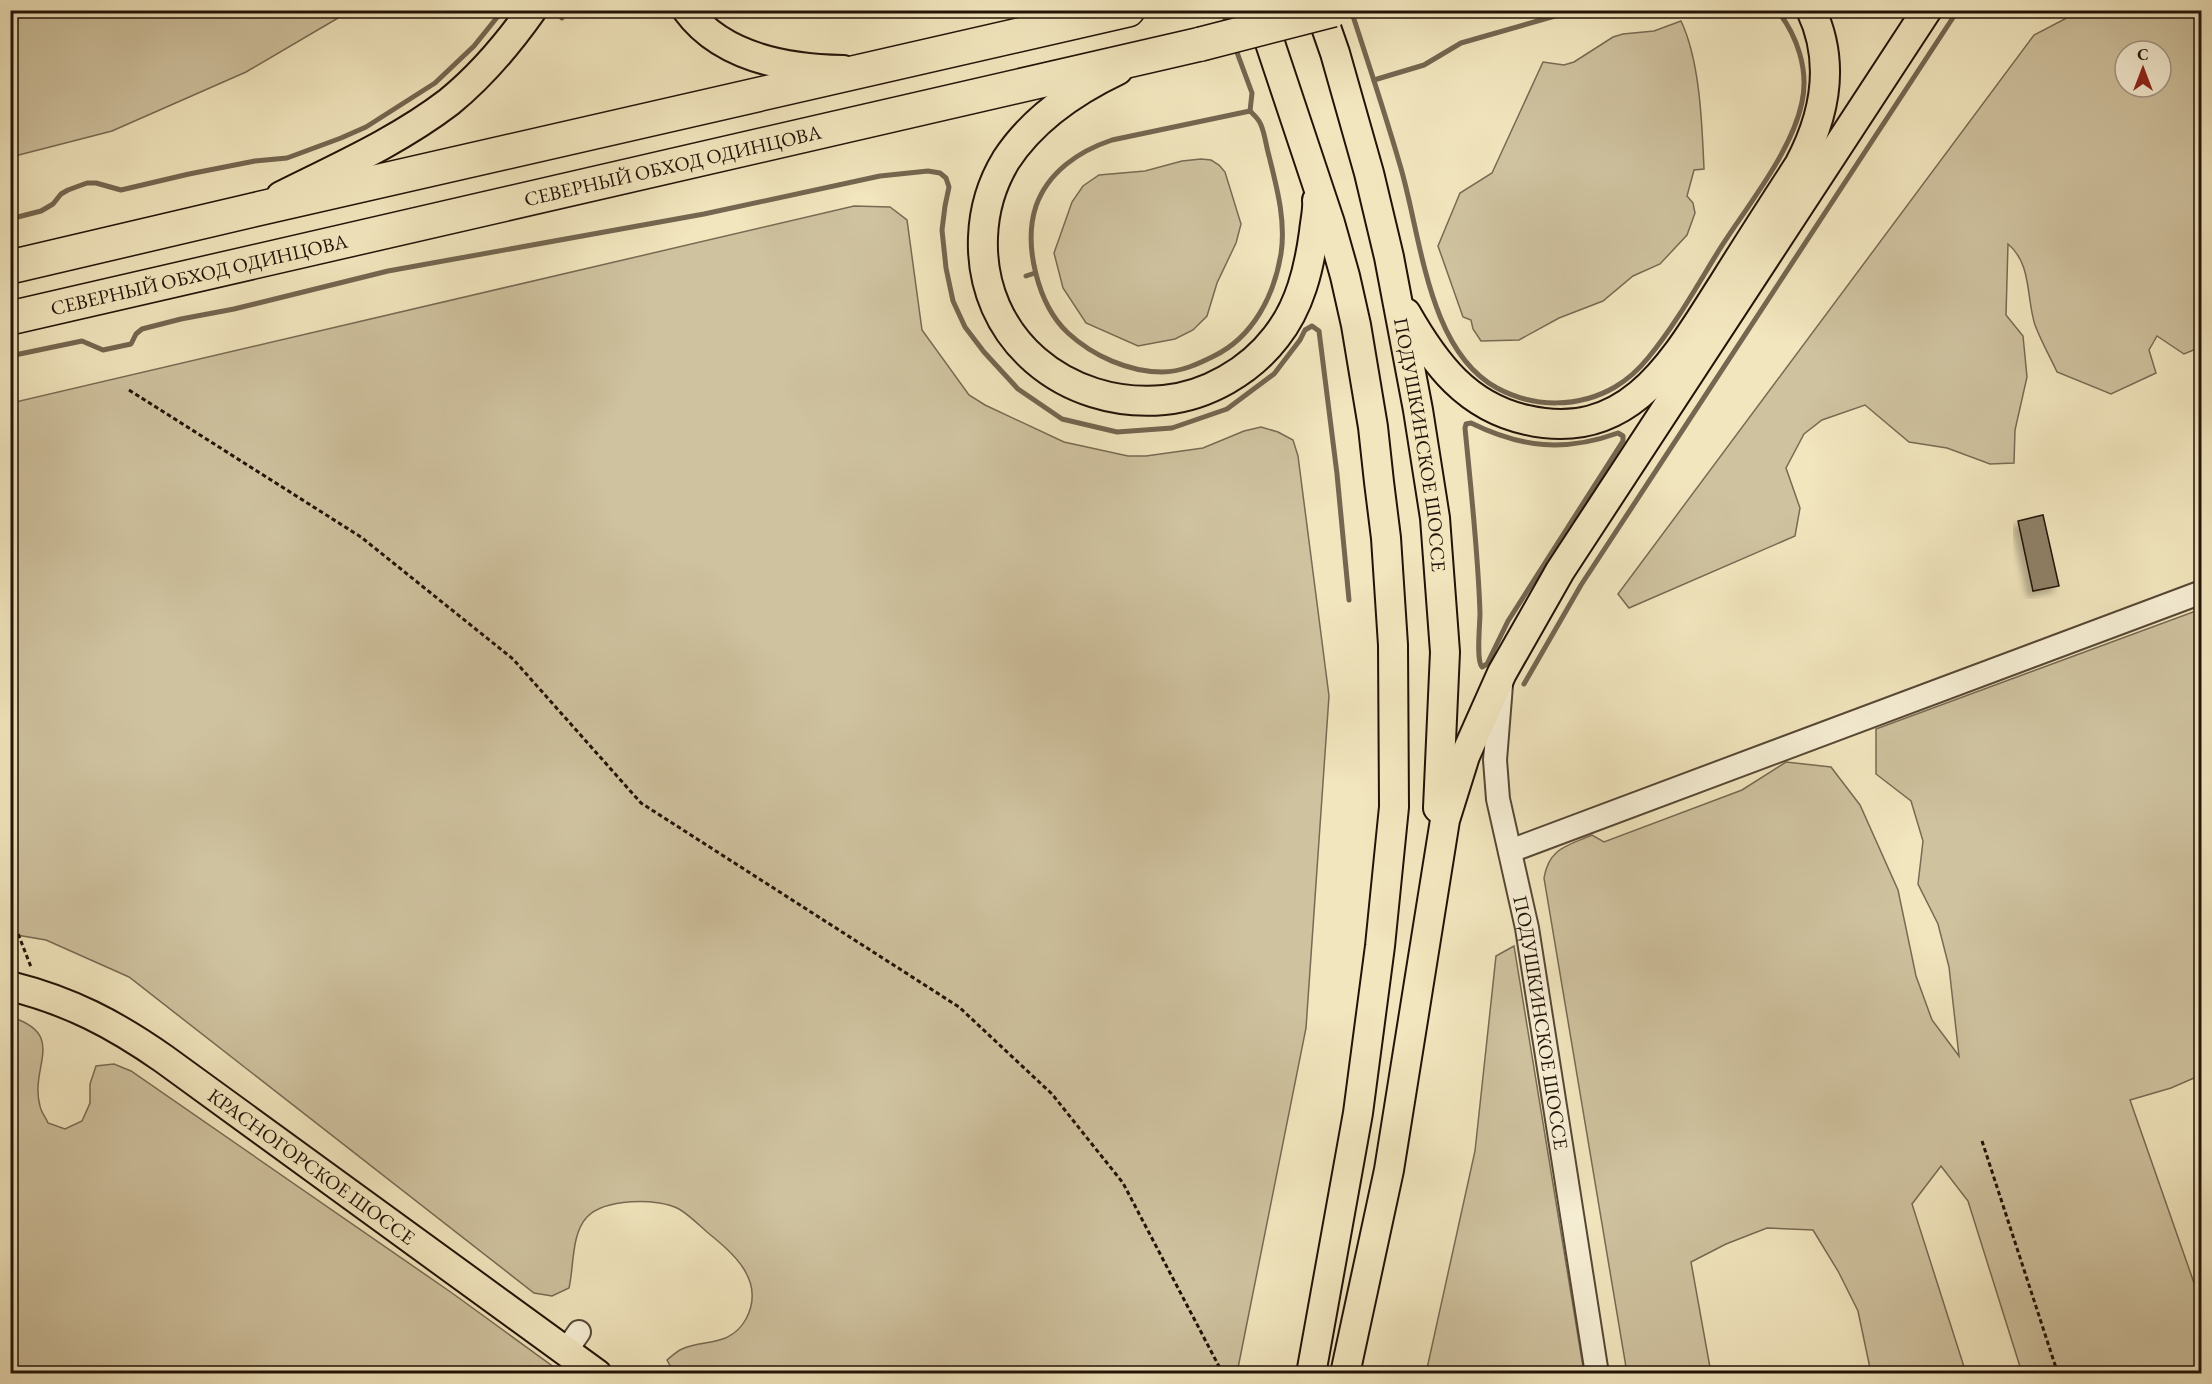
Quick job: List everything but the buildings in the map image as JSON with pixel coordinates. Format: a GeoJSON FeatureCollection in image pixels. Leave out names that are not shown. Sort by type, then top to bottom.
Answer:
{"type":"FeatureCollection","features":[{"type":"Feature","properties":{"kind":"highway"},"geometry":{"type":"LineString","coordinates":[[10,267],[1128,10]]}},
{"type":"Feature","properties":{"kind":"highway","name":"СЕВЕРНЫЙ ОБХОД ОДИНЦОВА"},"geometry":{"type":"LineString","coordinates":[[10,318],[1150,57],[1333,10]]}},
{"type":"Feature","properties":{"kind":"main road"},"geometry":{"type":"LineString","coordinates":[[253,210],[377,148],[434,112],[491,62],[532,10]]}},
{"type":"Feature","properties":{"kind":"main road"},"geometry":{"type":"LineString","coordinates":[[687,10],[708,33],[732,48],[758,58],[786,65],[840,70],[886,66]]}},
{"type":"Feature","properties":{"kind":"main road"},"geometry":{"type":"LineString","coordinates":[[1260,10],[1345,276],[1373,427],[1391,605],[1395,753],[1394,807],[1380,946],[1358,1113],[1311,1374]]}},
{"type":"Feature","properties":{"kind":"main road","name":"ПОДУШКИНСКОЕ ШОССЕ"},"geometry":{"type":"LineString","coordinates":[[1320,10],[1335,53],[1369,173],[1389,257],[1418,410],[1435,518],[1445,641],[1434,888]]}},
{"type":"Feature","properties":{"kind":"main road"},"geometry":{"type":"LineString","coordinates":[[1389,257],[1406,312],[1420,339],[1438,363],[1461,387],[1487,406],[1514,417],[1543,424],[1588,420],[1627,404],[1646,389],[1674,359],[1809,145],[1823,106],[1826,62],[1823,42],[1811,10]]}},
{"type":"Feature","properties":{"kind":"main road"},"geometry":{"type":"LineString","coordinates":[[1345,1374],[1389,1170],[1445,820],[1474,735],[1502,673],[1560,571],[1927,10]]}},
{"type":"Feature","properties":{"kind":"main road"},"geometry":{"type":"LineString","coordinates":[[1150,57],[1090,84],[1042,120],[1006,160],[991,192],[984,227],[984,264],[987,284],[1014,338],[1043,368],[1074,386],[1091,392],[1107,397],[1142,401],[1179,398],[1198,393],[1244,369],[1280,332],[1290,317],[1301,291],[1318,205],[1312,171]]}},
{"type":"Feature","properties":{"kind":"main road","name":"КРАСНОГОРСКОЕ ШОССЕ"},"geometry":{"type":"LineString","coordinates":[[23,989],[80,1008],[143,1044],[572,1342],[597,1374]]}},
{"type":"Feature","properties":{"kind":"street"},"geometry":{"type":"LineString","coordinates":[[1510,851],[2202,592]]}},
{"type":"Feature","properties":{"kind":"street","name":"ПОДУШКИНСКОЕ ШОССЕ"},"geometry":{"type":"LineString","coordinates":[[1502,673],[1495,760],[1498,799],[1527,928],[1597,1374]]}},
{"type":"Feature","properties":{"kind":"path"},"geometry":{"type":"LineString","coordinates":[[129,390],[361,537],[513,659],[641,803],[959,1007],[1052,1094],[1123,1184],[1223,1374]]}},
{"type":"Feature","properties":{"kind":"path"},"geometry":{"type":"LineString","coordinates":[[10,913],[30,964],[23,989]]}},
{"type":"Feature","properties":{"kind":"path"},"geometry":{"type":"LineString","coordinates":[[1982,1141],[2058,1374]]}},
{"type":"Feature","properties":{"kind":"shaded area"},"geometry":{"type":"Polygon","coordinates":[[[11,10],[350,11],[246,72],[112,131],[11,157],[11,10]]]}},
{"type":"Feature","properties":{"kind":"shaded area"},"geometry":{"type":"Polygon","coordinates":[[[2080,11],[2201,11],[2201,347],[2184,354],[2157,336],[2149,350],[2156,373],[2111,394],[2057,372],[2035,325],[2025,271],[2016,252],[2008,244],[2006,315],[2023,336],[2027,377],[2015,430],[2014,463],[1990,464],[1947,448],[1909,442],[1865,405],[1822,420],[1804,434],[1786,468],[1800,508],[1795,536],[1629,608],[1618,594],[2034,35],[2080,11]]]}},
{"type":"Feature","properties":{"kind":"shaded area"},"geometry":{"type":"Polygon","coordinates":[[[1681,21],[1696,73],[1704,169],[1694,170],[1687,196],[1693,203],[1695,213],[1687,235],[1660,264],[1633,276],[1603,301],[1559,318],[1519,340],[1481,341],[1473,329],[1471,320],[1463,317],[1438,246],[1460,193],[1492,173],[1543,62],[1564,65],[1574,62],[1613,37],[1654,31],[1681,21]]]}},
{"type":"Feature","properties":{"kind":"shaded area"},"geometry":{"type":"Polygon","coordinates":[[[1211,160],[1225,172],[1241,224],[1236,243],[1217,283],[1207,316],[1193,330],[1175,339],[1138,346],[1086,323],[1063,288],[1054,253],[1072,202],[1083,186],[1099,175],[1145,171],[1182,161],[1211,160]]]}},
{"type":"Feature","properties":{"kind":"shaded area"},"geometry":{"type":"Polygon","coordinates":[[[854,206],[890,207],[907,220],[922,330],[969,395],[985,405],[1064,442],[1128,456],[1146,456],[1203,448],[1244,431],[1261,427],[1293,440],[1298,456],[1329,696],[1306,1028],[1237,1373],[674,1373],[667,1360],[678,1351],[717,1341],[740,1328],[751,1305],[752,1292],[750,1281],[736,1259],[683,1211],[658,1203],[631,1202],[605,1206],[595,1211],[587,1217],[578,1232],[569,1288],[552,1296],[534,1293],[129,977],[46,940],[11,934],[11,403],[854,206]]]}},
{"type":"Feature","properties":{"kind":"shaded area"},"geometry":{"type":"Polygon","coordinates":[[[2201,609],[2201,1075],[2171,1088],[2130,1100],[2201,1303],[2201,1373],[2022,1373],[1968,1201],[1941,1166],[1912,1204],[1966,1373],[1871,1373],[1858,1311],[1838,1271],[1813,1230],[1767,1228],[1726,1244],[1691,1262],[1711,1373],[1627,1373],[1544,878],[1550,860],[1560,849],[1592,835],[1604,842],[1742,790],[1786,762],[1831,767],[1860,805],[1898,890],[1916,976],[1932,1020],[1959,1056],[1949,967],[1938,924],[1918,884],[1923,841],[1911,801],[1876,774],[1876,729],[2201,609]]]}},
{"type":"Feature","properties":{"kind":"shaded area"},"geometry":{"type":"Polygon","coordinates":[[[1514,946],[1584,1373],[1426,1373],[1475,1151],[1496,956],[1514,946]]]}},
{"type":"Feature","properties":{"kind":"shaded area"},"geometry":{"type":"Polygon","coordinates":[[[11,1017],[28,1024],[38,1033],[42,1043],[43,1054],[38,1092],[41,1108],[48,1123],[65,1129],[82,1121],[90,1103],[90,1084],[96,1066],[114,1064],[131,1071],[452,1293],[562,1373],[11,1373],[11,1017]]]}},
{"type":"Feature","properties":{"kind":"waterway"},"geometry":{"type":"LineString","coordinates":[[10,219],[41,211],[53,204],[61,194],[87,183],[96,183],[121,190],[255,161],[287,158],[341,138],[366,127],[435,83],[474,46],[503,10]]}},
{"type":"Feature","properties":{"kind":"waterway"},"geometry":{"type":"LineString","coordinates":[[562,18],[566,10]]}},
{"type":"Feature","properties":{"kind":"waterway"},"geometry":{"type":"LineString","coordinates":[[1222,10],[1228,27]]}},
{"type":"Feature","properties":{"kind":"waterway"},"geometry":{"type":"LineString","coordinates":[[1351,10],[1400,165],[1430,288],[1441,319],[1455,347],[1474,370],[1497,388],[1526,399],[1556,403],[1572,402],[1601,394],[1624,381],[1644,362],[1677,318],[1779,158],[1797,121],[1804,90],[1804,78],[1796,42],[1777,10]]}},
{"type":"Feature","properties":{"kind":"waterway"},"geometry":{"type":"LineString","coordinates":[[1374,80],[1424,65],[1461,43],[1576,10]]}},
{"type":"Feature","properties":{"kind":"waterway"},"geometry":{"type":"LineString","coordinates":[[1524,684],[1581,585],[1958,10]]}},
{"type":"Feature","properties":{"kind":"waterway"},"geometry":{"type":"LineString","coordinates":[[1235,47],[1252,93],[1250,111]]}},
{"type":"Feature","properties":{"kind":"waterway"},"geometry":{"type":"LineString","coordinates":[[1250,111],[1259,121],[1264,132],[1282,217],[1282,242],[1278,270],[1260,314],[1240,338],[1228,348],[1176,371],[1150,371],[1124,366],[1089,349],[1057,321],[1041,291],[1036,274],[1031,238],[1032,222],[1036,206],[1048,183],[1066,164],[1088,150],[1112,140],[1250,111]]}},
{"type":"Feature","properties":{"kind":"waterway"},"geometry":{"type":"LineString","coordinates":[[10,356],[82,341],[103,350],[131,344],[136,334],[142,329],[388,271],[704,214],[880,176],[928,171],[940,173],[946,178],[949,187],[942,230],[946,268],[953,301],[965,327],[984,352],[1018,389],[1062,419],[1117,432],[1172,428],[1227,409],[1274,374],[1305,330],[1312,326],[1319,331],[1337,474],[1349,600]]}},
{"type":"Feature","properties":{"kind":"waterway"},"geometry":{"type":"LineString","coordinates":[[1026,276],[1035,273]]}},
{"type":"Feature","properties":{"kind":"waterway"},"geometry":{"type":"LineString","coordinates":[[1471,423],[1508,438],[1544,444],[1580,443],[1618,433],[1623,436],[1623,441],[1508,621],[1487,664],[1482,667],[1479,650],[1478,567],[1465,428],[1466,424],[1471,423]]}}]}
